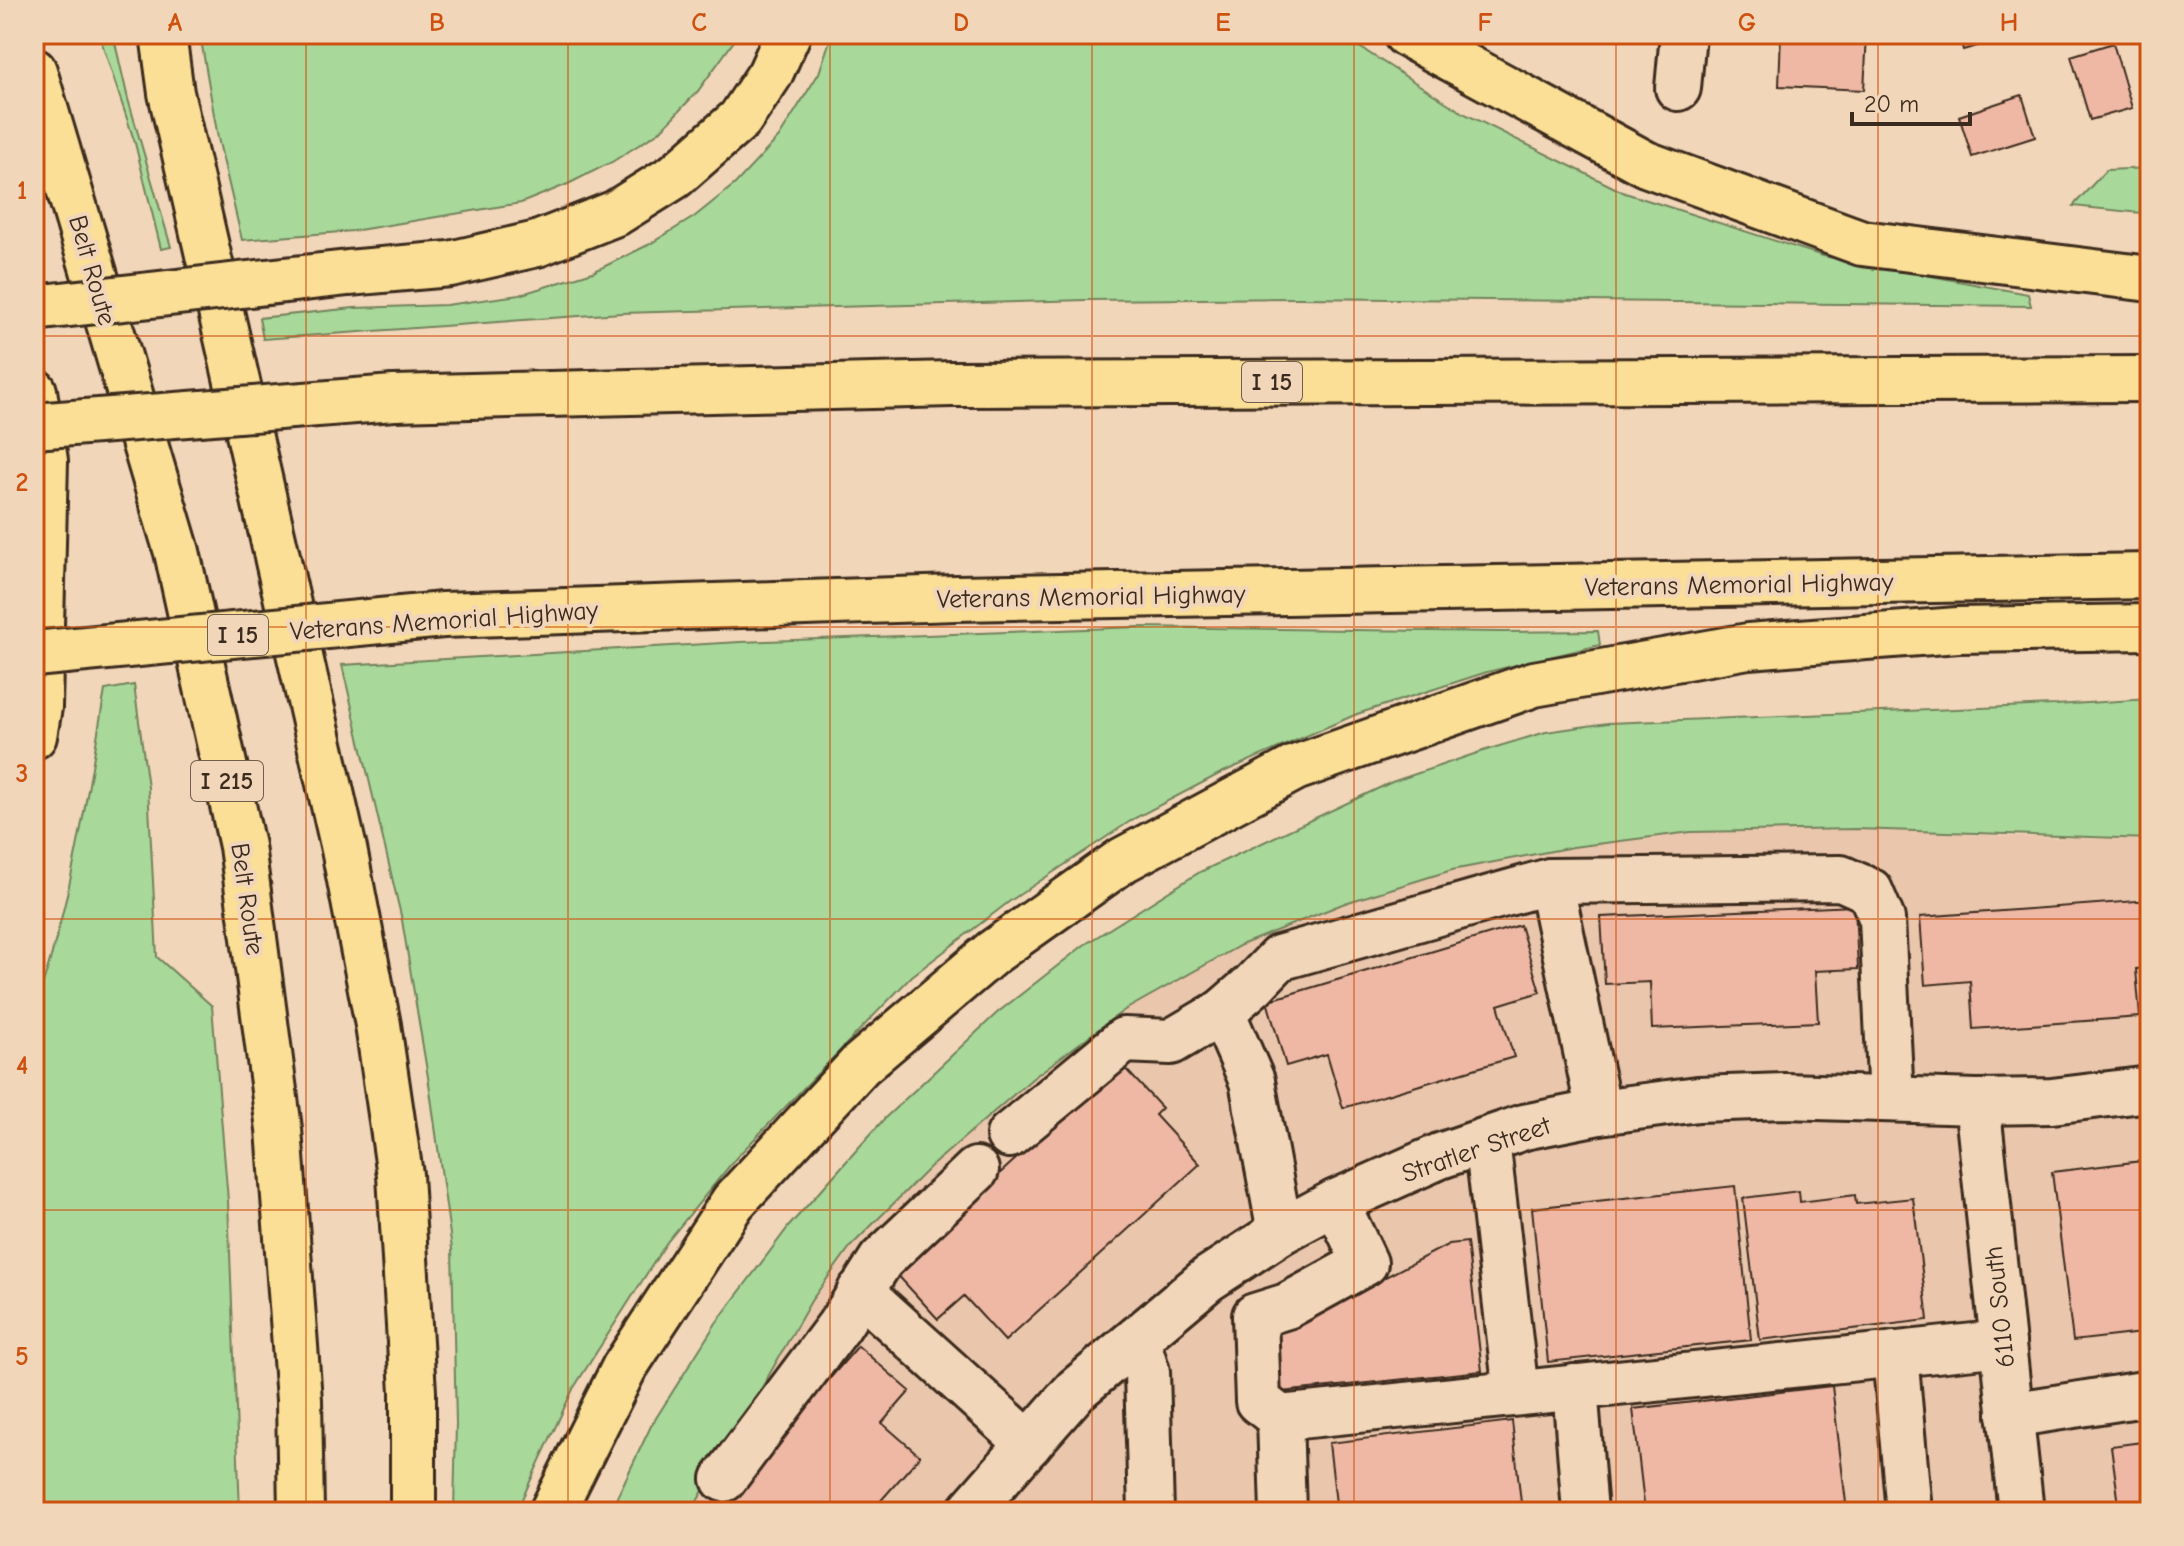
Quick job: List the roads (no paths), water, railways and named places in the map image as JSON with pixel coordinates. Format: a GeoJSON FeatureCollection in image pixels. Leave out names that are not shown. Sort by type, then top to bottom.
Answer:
{"type":"FeatureCollection","features":[{"type":"Feature","properties":{"kind":"highway"},"geometry":{"type":"LineString","coordinates":[[163,34],[171,93],[341,833],[378,1025],[400,1175],[413,1392],[413,1512]]}},
{"type":"Feature","properties":{"kind":"highway"},"geometry":{"type":"LineString","coordinates":[[34,308],[450,264],[537,244],[616,213],[675,176],[740,119],[770,74],[788,34]]}},
{"type":"Feature","properties":{"kind":"highway"},"geometry":{"type":"LineString","coordinates":[[1406,34],[1646,164],[1862,243],[2150,279]]}},
{"type":"Feature","properties":{"kind":"highway"},"geometry":{"type":"LineString","coordinates":[[1460,34],[1646,164]]}},
{"type":"Feature","properties":{"kind":"highway","name":"Belt Route"},"geometry":{"type":"LineString","coordinates":[[34,71],[177,552],[242,846],[279,1129],[299,1400],[301,1512]]}},
{"type":"Feature","properties":{"kind":"highway","name":"I 15"},"geometry":{"type":"LineString","coordinates":[[34,426],[394,398],[968,383],[2150,379]]}},
{"type":"Feature","properties":{"kind":"highway"},"geometry":{"type":"LineString","coordinates":[[34,391],[45,461],[39,707],[34,736]]}},
{"type":"Feature","properties":{"kind":"highway","name":"Veterans Memorial Highway"},"geometry":{"type":"LineString","coordinates":[[34,654],[443,615],[972,598],[2150,576]]}},
{"type":"Feature","properties":{"kind":"highway"},"geometry":{"type":"LineString","coordinates":[[552,1512],[624,1368],[733,1202],[860,1065],[992,953],[1123,860],[1295,768],[1534,684],[1748,646],[1958,630],[2150,627]]}},
{"type":"Feature","properties":{"kind":"street"},"geometry":{"type":"LineString","coordinates":[[1678,88],[1683,34]]}},
{"type":"Feature","properties":{"kind":"street"},"geometry":{"type":"LineString","coordinates":[[1009,1135],[1124,1040],[1171,1042],[1222,1012],[1279,958],[1550,881],[1841,878],[1870,891],[1882,919],[1891,1099]]}},
{"type":"Feature","properties":{"kind":"street"},"geometry":{"type":"LineString","coordinates":[[1550,881],[1599,1112]]}},
{"type":"Feature","properties":{"kind":"street"},"geometry":{"type":"LineString","coordinates":[[1222,1012],[1252,1081],[1280,1232]]}},
{"type":"Feature","properties":{"kind":"street","name":"Stratler Street"},"geometry":{"type":"LineString","coordinates":[[969,1512],[1076,1390],[1208,1279],[1280,1232],[1336,1202],[1440,1156],[1524,1127],[1599,1112],[1698,1099],[1785,1096],[1977,1102],[2052,1101],[2150,1089]]}},
{"type":"Feature","properties":{"kind":"street","name":"6110 South"},"geometry":{"type":"LineString","coordinates":[[1977,1102],[2021,1512]]}},
{"type":"Feature","properties":{"kind":"street"},"geometry":{"type":"LineString","coordinates":[[1487,1140],[1516,1393]]}},
{"type":"Feature","properties":{"kind":"street"},"geometry":{"type":"LineString","coordinates":[[724,1479],[839,1326],[881,1260],[976,1170]]}},
{"type":"Feature","properties":{"kind":"street"},"geometry":{"type":"LineString","coordinates":[[1255,1316],[1287,1306],[1365,1263],[1336,1202]]}},
{"type":"Feature","properties":{"kind":"street"},"geometry":{"type":"LineString","coordinates":[[1225,1267],[1255,1316],[1258,1401],[1280,1418],[2003,1343]]}},
{"type":"Feature","properties":{"kind":"street"},"geometry":{"type":"LineString","coordinates":[[860,1291],[1029,1444]]}},
{"type":"Feature","properties":{"kind":"street"},"geometry":{"type":"LineString","coordinates":[[1137,1339],[1147,1372],[1151,1512]]}},
{"type":"Feature","properties":{"kind":"street"},"geometry":{"type":"LineString","coordinates":[[1895,1354],[1909,1512]]}},
{"type":"Feature","properties":{"kind":"street"},"geometry":{"type":"LineString","coordinates":[[1575,1387],[1585,1512]]}},
{"type":"Feature","properties":{"kind":"street"},"geometry":{"type":"LineString","coordinates":[[2010,1415],[2150,1393]]}},
{"type":"Feature","properties":{"kind":"street"},"geometry":{"type":"LineString","coordinates":[[1280,1418],[1283,1512]]}}]}
